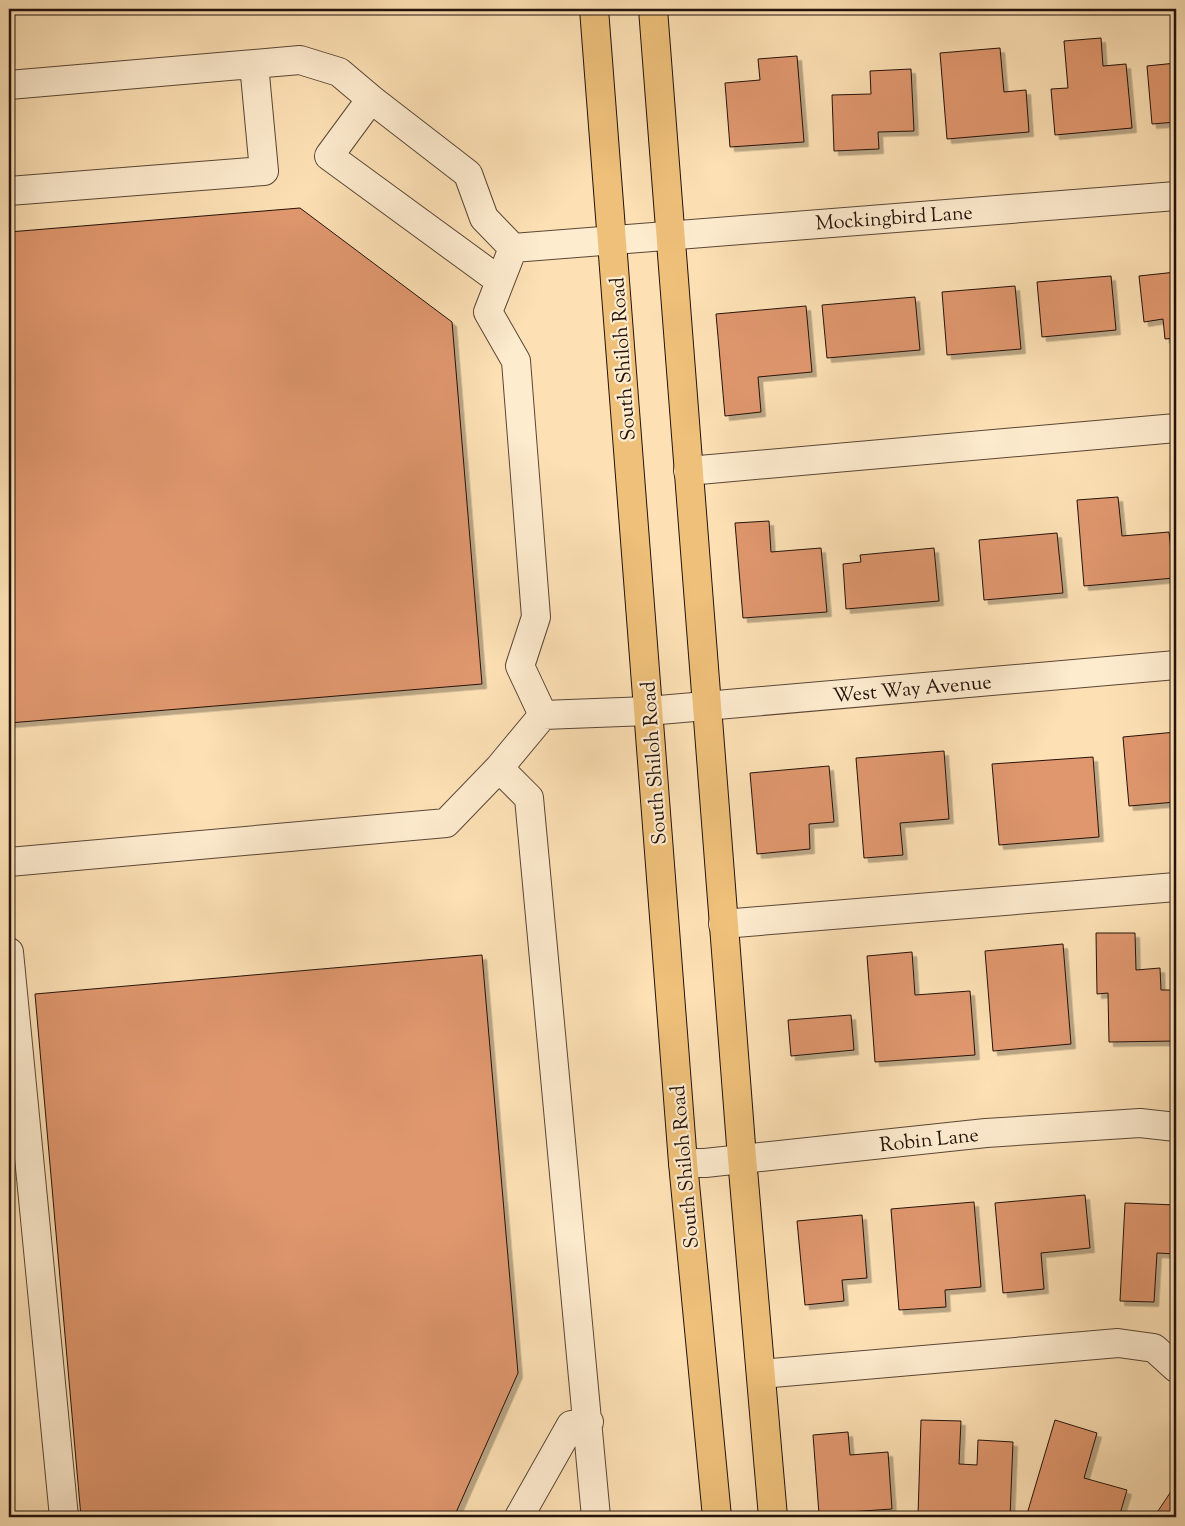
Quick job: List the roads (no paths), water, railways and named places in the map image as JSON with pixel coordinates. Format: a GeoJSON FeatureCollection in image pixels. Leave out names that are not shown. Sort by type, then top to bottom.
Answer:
{"type":"FeatureCollection","features":[{"type":"Feature","properties":{"kind":"main road","name":"South Shiloh Road"},"geometry":{"type":"LineString","coordinates":[[594,9],[683,1163],[717,1517]]}},
{"type":"Feature","properties":{"kind":"main road"},"geometry":{"type":"LineString","coordinates":[[653,9],[723,924],[773,1517]]}},
{"type":"Feature","properties":{"kind":"street"},"geometry":{"type":"LineString","coordinates":[[9,86],[300,60],[339,72],[468,174],[484,218],[513,248],[488,312],[516,361],[536,618],[520,666],[543,714],[499,768],[446,823],[9,862]]}},
{"type":"Feature","properties":{"kind":"street"},"geometry":{"type":"LineString","coordinates":[[9,191],[264,171],[254,64]]}},
{"type":"Feature","properties":{"kind":"street"},"geometry":{"type":"LineString","coordinates":[[371,98],[329,156],[500,281]]}},
{"type":"Feature","properties":{"kind":"street","name":"Mockingbird Lane"},"geometry":{"type":"LineString","coordinates":[[513,248],[1176,196]]}},
{"type":"Feature","properties":{"kind":"street"},"geometry":{"type":"LineString","coordinates":[[688,471],[1176,428]]}},
{"type":"Feature","properties":{"kind":"street","name":"West Way Avenue"},"geometry":{"type":"LineString","coordinates":[[543,714],[648,711],[1176,665]]}},
{"type":"Feature","properties":{"kind":"street"},"geometry":{"type":"LineString","coordinates":[[499,768],[528,798],[589,1422],[596,1517]]}},
{"type":"Feature","properties":{"kind":"street"},"geometry":{"type":"LineString","coordinates":[[723,924],[1176,887]]}},
{"type":"Feature","properties":{"kind":"street"},"geometry":{"type":"LineString","coordinates":[[9,952],[64,1517]]}},
{"type":"Feature","properties":{"kind":"street","name":"Robin Lane"},"geometry":{"type":"LineString","coordinates":[[683,1163],[986,1133],[1140,1123],[1176,1127]]}},
{"type":"Feature","properties":{"kind":"street"},"geometry":{"type":"LineString","coordinates":[[761,1374],[1118,1342],[1154,1348],[1176,1368]]}},
{"type":"Feature","properties":{"kind":"street"},"geometry":{"type":"LineString","coordinates":[[519,1517],[571,1424],[589,1422]]}}]}
